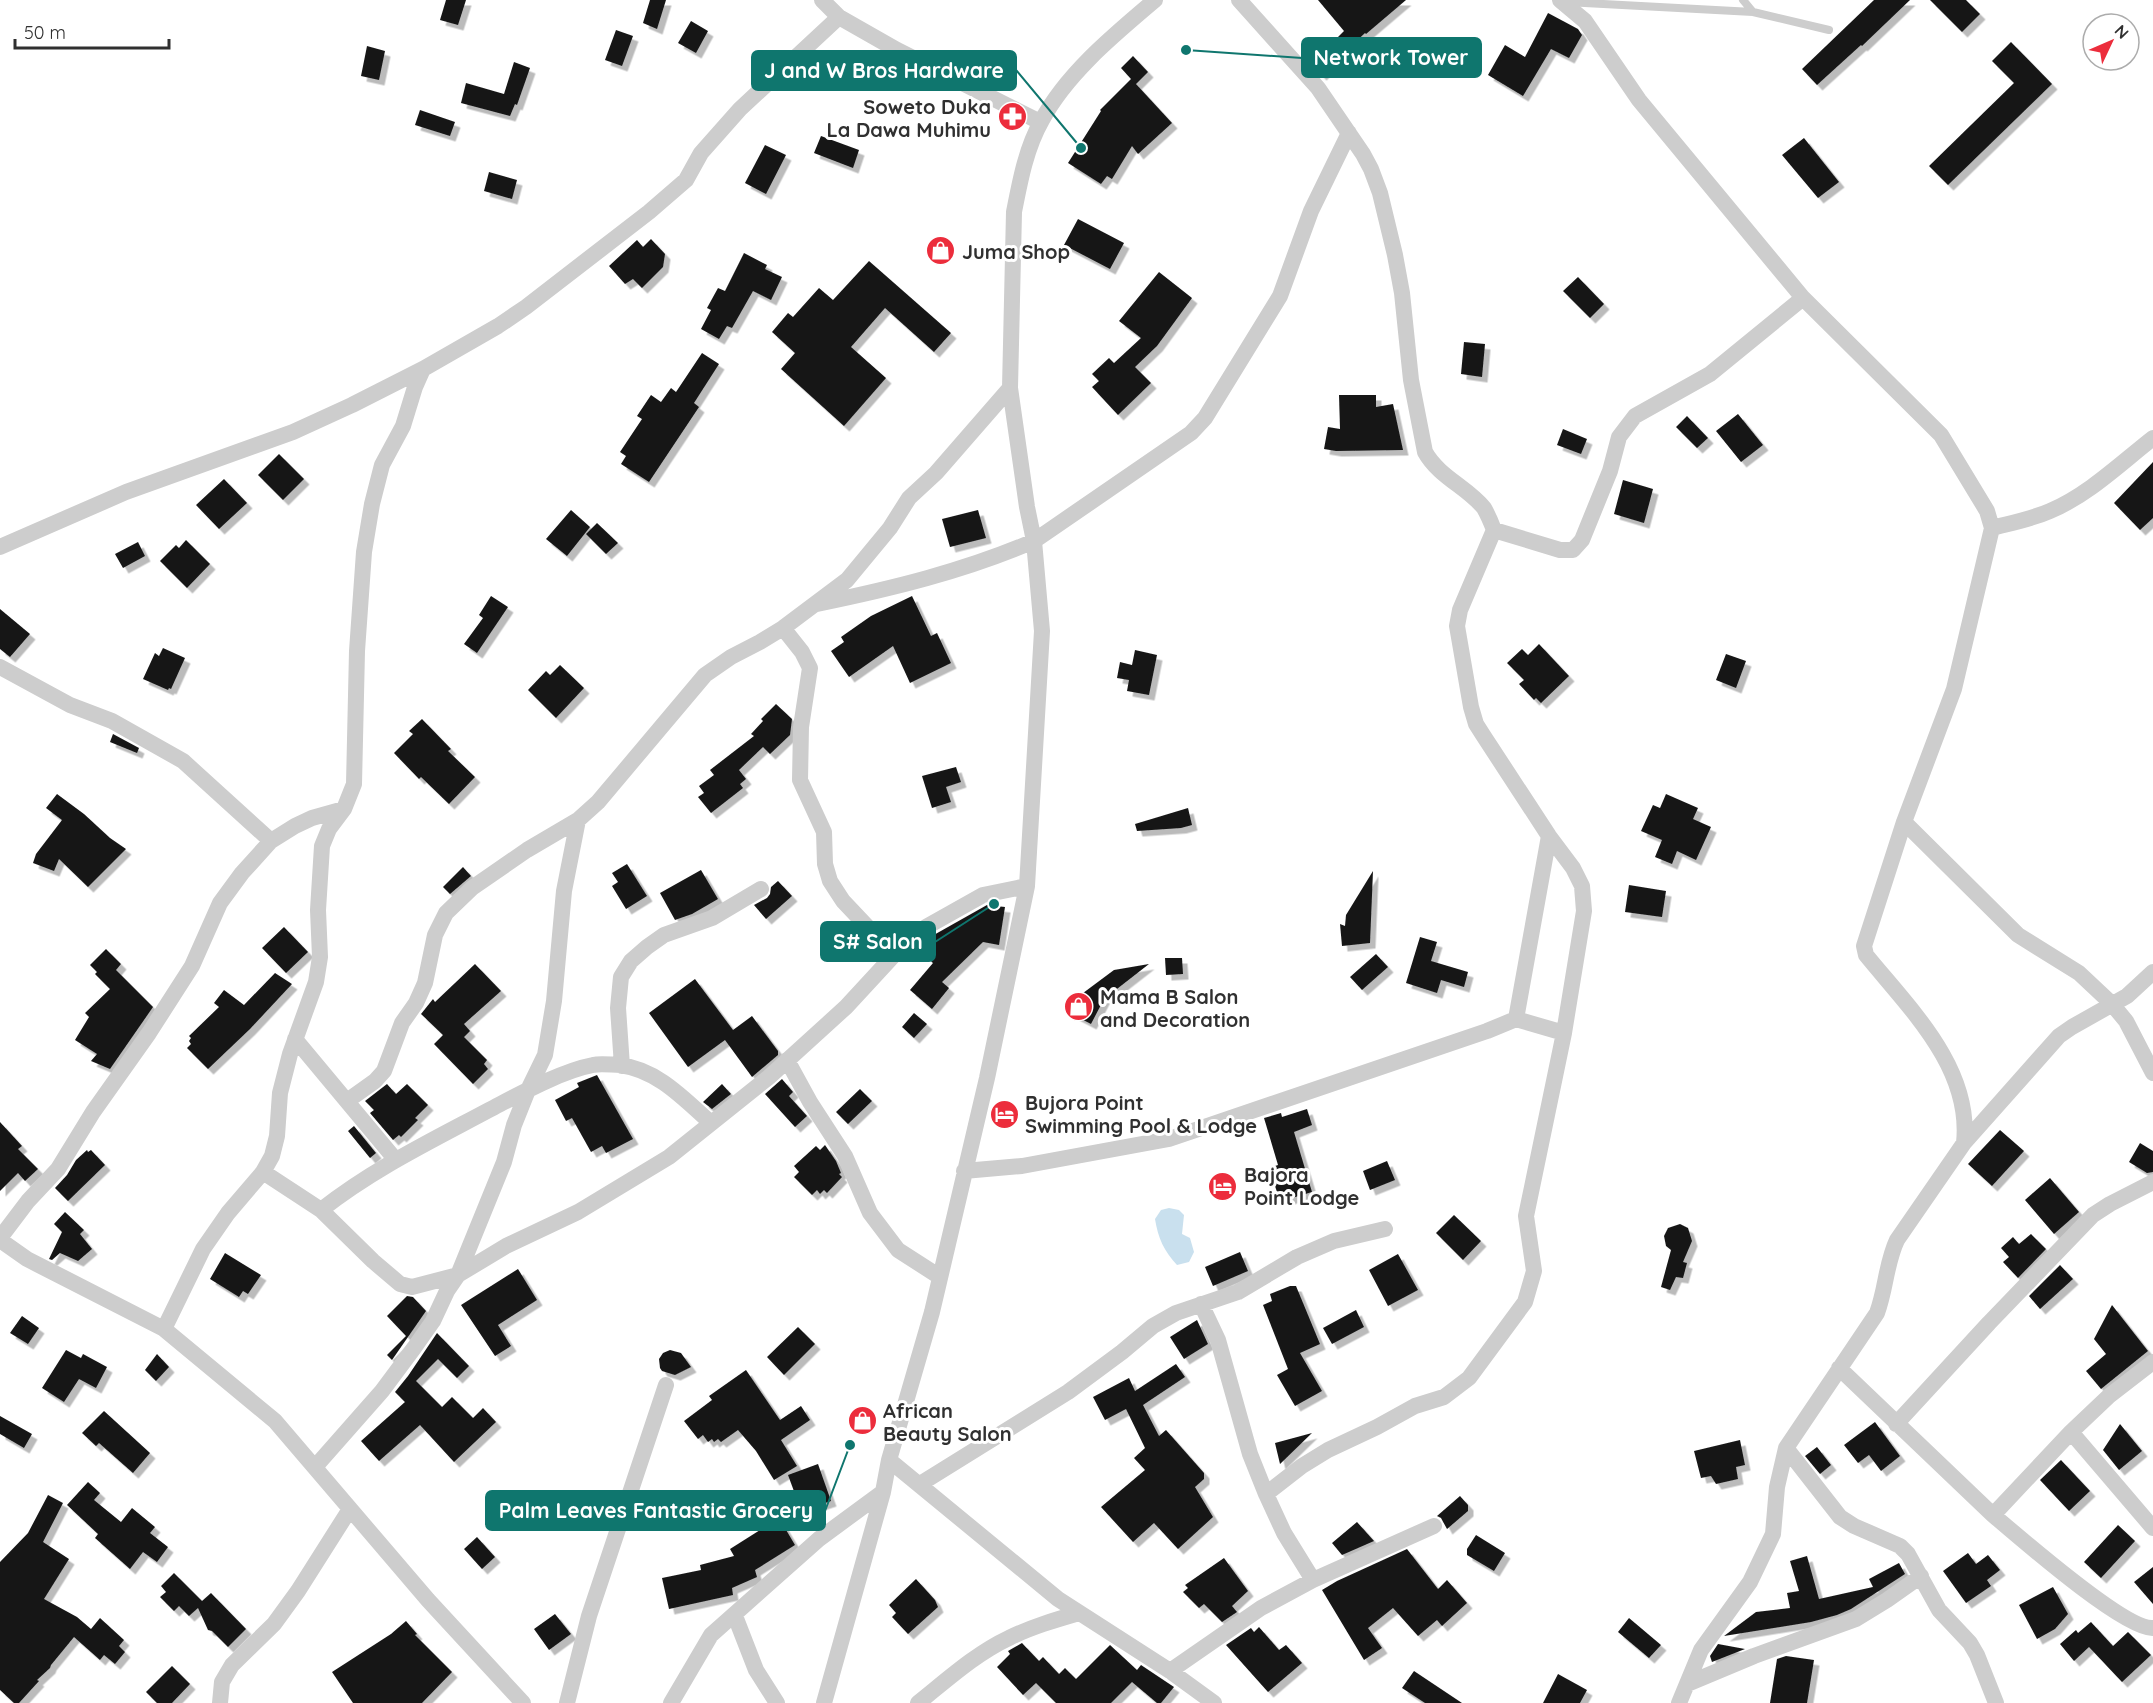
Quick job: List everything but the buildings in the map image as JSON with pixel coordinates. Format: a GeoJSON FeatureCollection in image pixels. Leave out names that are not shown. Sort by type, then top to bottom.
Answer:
{"type":"FeatureCollection","features":[{"type":"Feature","properties":{"kind":"street"},"geometry":{"type":"LineString","coordinates":[[822,0],[839,17],[897,50],[1040,122]]}},
{"type":"Feature","properties":{"kind":"street"},"geometry":{"type":"LineString","coordinates":[[824,1703],[889,1460],[932,1312],[987,1078],[1027,886],[1042,632],[1034,541],[1010,388],[1014,212],[1025,163],[1040,122],[1063,88],[1115,33],[1155,0]]}},
{"type":"Feature","properties":{"kind":"street"},"geometry":{"type":"LineString","coordinates":[[1239,0],[1303,70],[1363,154],[1380,192],[1395,255],[1411,380],[1425,452],[1439,471],[1482,506],[1494,530],[1560,549],[1573,550],[1582,540],[1610,471],[1619,436],[1628,423],[1635,416],[1710,374],[1803,298]]}},
{"type":"Feature","properties":{"kind":"street"},"geometry":{"type":"LineString","coordinates":[[1563,0],[1585,21],[1639,100],[1803,298],[1941,435],[1987,511],[1992,528],[1954,689],[1904,822],[1864,946],[1866,955],[1926,1028],[1953,1074],[1962,1099],[1966,1125],[1964,1143]]}},
{"type":"Feature","properties":{"kind":"street"},"geometry":{"type":"LineString","coordinates":[[0,547],[126,492],[293,432],[423,369],[498,326],[686,180],[701,153],[740,109],[839,17]]}},
{"type":"Feature","properties":{"kind":"street"},"geometry":{"type":"LineString","coordinates":[[812,605],[847,599],[947,572],[1034,541],[1191,433],[1205,418],[1280,296],[1311,211],[1349,133]]}},
{"type":"Feature","properties":{"kind":"street"},"geometry":{"type":"LineString","coordinates":[[164,1329],[203,1249],[228,1213],[263,1172],[272,1156],[277,1137],[280,1093],[316,982],[322,846],[329,829],[344,809],[354,783],[357,651],[364,552],[372,504],[382,465],[403,426],[423,369]]}},
{"type":"Feature","properties":{"kind":"street"},"geometry":{"type":"LineString","coordinates":[[347,1101],[375,1081],[384,1071],[402,1023],[416,1003],[425,983],[435,935],[446,913],[472,888],[495,871],[578,820],[598,802],[705,675],[731,657],[783,628],[847,580],[890,528],[909,498],[936,473],[1010,388]]}},
{"type":"Feature","properties":{"kind":"street"},"geometry":{"type":"LineString","coordinates":[[1992,528],[2050,512],[2086,490],[2153,438]]}},
{"type":"Feature","properties":{"kind":"street"},"geometry":{"type":"LineString","coordinates":[[1266,1494],[1328,1450],[1415,1406],[1444,1397],[1469,1378],[1525,1302],[1534,1271],[1526,1216],[1564,1033],[1584,911],[1582,886],[1573,868],[1548,836],[1476,723],[1458,642],[1457,626],[1460,610],[1494,530]]}},
{"type":"Feature","properties":{"kind":"street"},"geometry":{"type":"LineString","coordinates":[[783,628],[802,652],[810,668],[801,728],[800,780],[824,832],[825,864],[830,881],[843,901],[894,955]]}},
{"type":"Feature","properties":{"kind":"street"},"geometry":{"type":"LineString","coordinates":[[0,667],[70,705],[133,732],[183,761],[271,842]]}},
{"type":"Feature","properties":{"kind":"street"},"geometry":{"type":"LineString","coordinates":[[344,809],[312,818],[271,842],[242,873],[220,903],[192,966],[149,1034],[93,1112],[58,1169],[28,1201],[0,1239],[27,1259],[164,1329],[275,1421],[428,1600],[523,1703]]}},
{"type":"Feature","properties":{"kind":"street"},"geometry":{"type":"LineString","coordinates":[[315,1467],[382,1391],[432,1321],[458,1275],[504,1162],[514,1125],[545,1055],[554,1001],[564,891],[578,820]]}},
{"type":"Feature","properties":{"kind":"street"},"geometry":{"type":"LineString","coordinates":[[1904,822],[2018,935],[2079,973],[2112,1004],[2126,1021],[2153,1073]]}},
{"type":"Feature","properties":{"kind":"street"},"geometry":{"type":"LineString","coordinates":[[1516,1018],[1548,836]]}},
{"type":"Feature","properties":{"kind":"street"},"geometry":{"type":"LineString","coordinates":[[263,1172],[321,1210],[400,1284],[412,1287],[458,1275],[507,1246],[578,1212],[669,1158],[788,1060],[846,1007],[894,955],[926,927],[983,895],[1027,886]]}},
{"type":"Feature","properties":{"kind":"street"},"geometry":{"type":"LineString","coordinates":[[622,1066],[618,1008],[621,977],[631,962],[664,935],[712,918],[760,889]]}},
{"type":"Feature","properties":{"kind":"street"},"geometry":{"type":"LineString","coordinates":[[1679,1703],[1701,1650],[1750,1582],[1773,1534],[1778,1488],[1786,1448],[1877,1313],[1882,1299],[1889,1256],[1897,1240],[1964,1143],[2059,1036],[2127,996],[2153,972]]}},
{"type":"Feature","properties":{"kind":"street"},"geometry":{"type":"LineString","coordinates":[[964,1171],[1022,1166],[1169,1139],[1486,1031],[1516,1018],[1564,1033]]}},
{"type":"Feature","properties":{"kind":"street"},"geometry":{"type":"LineString","coordinates":[[296,1039],[395,1159]]}},
{"type":"Feature","properties":{"kind":"street"},"geometry":{"type":"LineString","coordinates":[[788,1060],[810,1102],[845,1156],[870,1213],[898,1250],[940,1277]]}},
{"type":"Feature","properties":{"kind":"street"},"geometry":{"type":"LineString","coordinates":[[321,1210],[349,1188],[395,1159],[528,1090],[594,1064],[622,1066],[649,1073],[673,1089],[711,1123]]}},
{"type":"Feature","properties":{"kind":"street"},"geometry":{"type":"LineString","coordinates":[[1896,1424],[2093,1215],[2153,1182]]}},
{"type":"Feature","properties":{"kind":"street"},"geometry":{"type":"LineString","coordinates":[[920,1484],[1068,1392],[1153,1326],[1176,1313],[1238,1292],[1297,1257],[1334,1241],[1385,1228]]}},
{"type":"Feature","properties":{"kind":"street"},"geometry":{"type":"LineString","coordinates":[[1201,1304],[1218,1340],[1250,1454],[1266,1494],[1284,1533],[1313,1580]]}},
{"type":"Feature","properties":{"kind":"street"},"geometry":{"type":"LineString","coordinates":[[1993,1515],[2070,1432],[2109,1396],[2153,1362]]}},
{"type":"Feature","properties":{"kind":"street"},"geometry":{"type":"LineString","coordinates":[[1839,1368],[1993,1515],[2106,1606],[2126,1620],[2146,1628],[2153,1628]]}},
{"type":"Feature","properties":{"kind":"street"},"geometry":{"type":"LineString","coordinates":[[567,1703],[589,1616],[617,1538],[666,1385]]}},
{"type":"Feature","properties":{"kind":"street"},"geometry":{"type":"LineString","coordinates":[[2070,1432],[2153,1528]]}},
{"type":"Feature","properties":{"kind":"street"},"geometry":{"type":"LineString","coordinates":[[1786,1448],[1840,1516],[1854,1526],[1900,1546],[1908,1554],[1939,1610],[1970,1643],[1996,1703]]}},
{"type":"Feature","properties":{"kind":"street"},"geometry":{"type":"LineString","coordinates":[[889,1460],[1005,1556],[1079,1613],[1170,1671],[1209,1702]]}},
{"type":"Feature","properties":{"kind":"street"},"geometry":{"type":"LineString","coordinates":[[671,1703],[711,1635],[819,1539],[882,1492]]}},
{"type":"Feature","properties":{"kind":"street"},"geometry":{"type":"LineString","coordinates":[[220,1703],[222,1682],[232,1665],[274,1624],[298,1591],[350,1509]]}},
{"type":"Feature","properties":{"kind":"street"},"geometry":{"type":"LineString","coordinates":[[1170,1671],[1261,1608],[1313,1580],[1434,1526]]}},
{"type":"Feature","properties":{"kind":"street"},"geometry":{"type":"LineString","coordinates":[[1687,1684],[1754,1656],[1856,1619],[1921,1576]]}},
{"type":"Feature","properties":{"kind":"street"},"geometry":{"type":"LineString","coordinates":[[918,1703],[956,1672],[1007,1638],[1035,1626],[1079,1613]]}},
{"type":"Feature","properties":{"kind":"street"},"geometry":{"type":"LineString","coordinates":[[735,1616],[756,1670],[777,1703]]}},
{"type":"Feature","properties":{"kind":"lane"},"geometry":{"type":"LineString","coordinates":[[1563,0],[1753,12],[1829,30]]}},
{"type":"Feature","properties":{"kind":"lane"},"geometry":{"type":"LineString","coordinates":[[1743,0],[1753,12]]}},
{"type":"Feature","properties":{"kind":"water"},"geometry":{"type":"Polygon","coordinates":[[[1169,1208],[1179,1210],[1184,1215],[1182,1234],[1190,1238],[1194,1252],[1189,1262],[1177,1265],[1168,1255],[1160,1238],[1155,1219],[1161,1210],[1169,1208]]]}},
{"type":"Feature","properties":{"kind":"place","name":"Network Tower"},"geometry":{"type":"Point","coordinates":[1186,50]}},
{"type":"Feature","properties":{"kind":"place","name":"Soweto Duka La Dawa Muhimu"},"geometry":{"type":"Point","coordinates":[1012,117]}},
{"type":"Feature","properties":{"kind":"place","name":"J and W Bros Hardware"},"geometry":{"type":"Point","coordinates":[1081,148]}},
{"type":"Feature","properties":{"kind":"place","name":"Juma Shop"},"geometry":{"type":"Point","coordinates":[941,251]}},
{"type":"Feature","properties":{"kind":"place","name":"S# Salon"},"geometry":{"type":"Point","coordinates":[994,904]}},
{"type":"Feature","properties":{"kind":"place","name":"Mama B Salon and Decoration"},"geometry":{"type":"Point","coordinates":[1079,1007]}},
{"type":"Feature","properties":{"kind":"place","name":"Bujora Point Swimming Pool & Lodge"},"geometry":{"type":"Point","coordinates":[1004,1114]}},
{"type":"Feature","properties":{"kind":"place","name":"Bajora Point Lodge"},"geometry":{"type":"Point","coordinates":[1223,1186]}},
{"type":"Feature","properties":{"kind":"place","name":"African Beauty Salon"},"geometry":{"type":"Point","coordinates":[862,1421]}},
{"type":"Feature","properties":{"kind":"place","name":"Palm Leaves Fantastic Grocery"},"geometry":{"type":"Point","coordinates":[850,1445]}}]}
